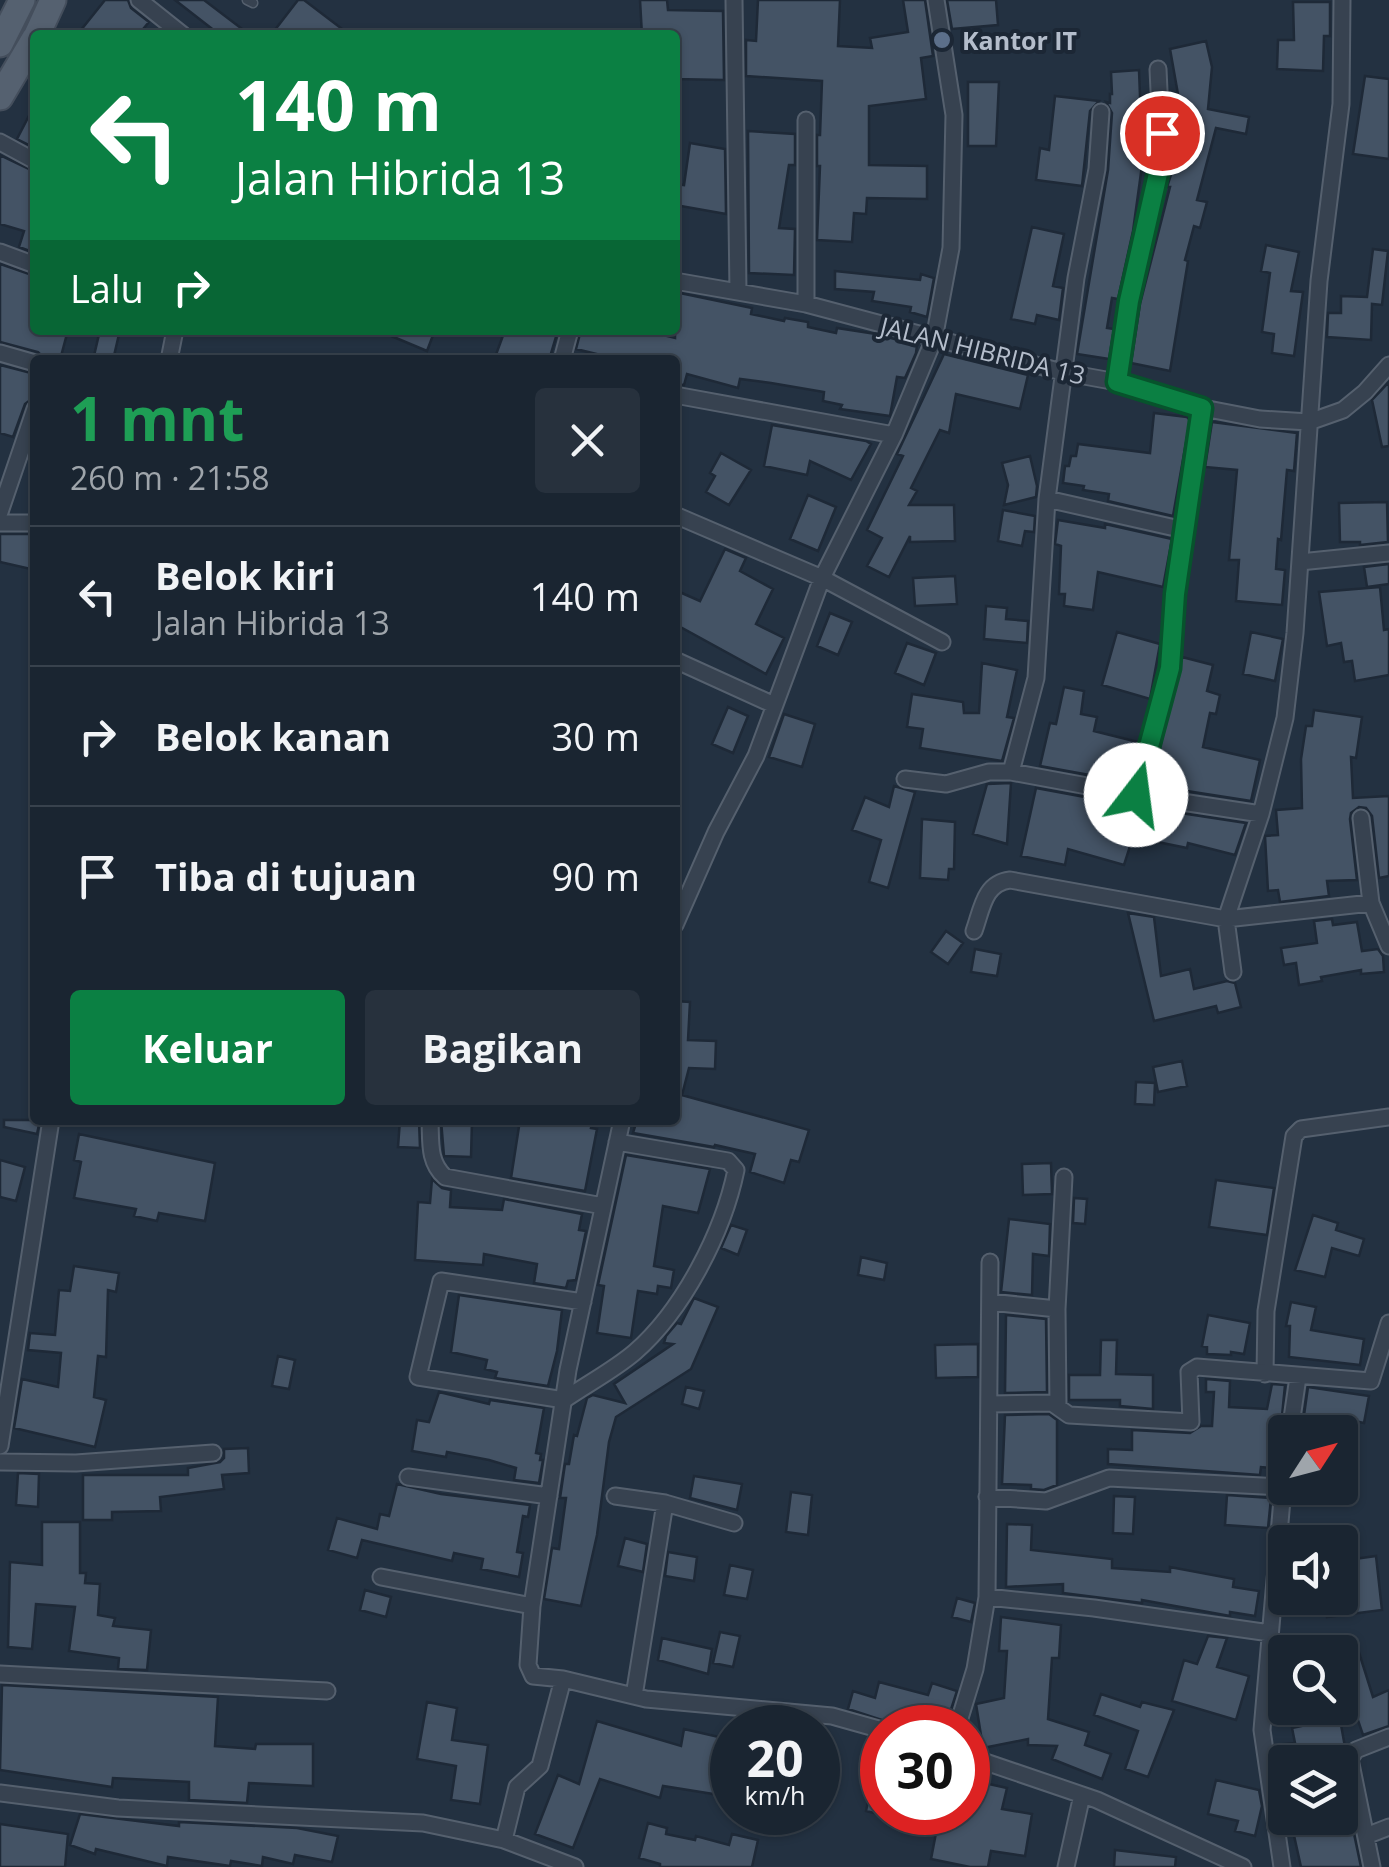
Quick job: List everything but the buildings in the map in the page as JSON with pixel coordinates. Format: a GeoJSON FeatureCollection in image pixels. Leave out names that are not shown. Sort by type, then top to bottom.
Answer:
{"type":"FeatureCollection","features":[{"type":"Feature","properties":{"kind":"main road"},"geometry":{"type":"LineString","coordinates":[[0,44],[22,0]]}},
{"type":"Feature","properties":{"kind":"main road"},"geometry":{"type":"LineString","coordinates":[[39,30],[53,0]]}},
{"type":"Feature","properties":{"kind":"main road"},"geometry":{"type":"LineString","coordinates":[[0,97],[30,46]]}},
{"type":"Feature","properties":{"kind":"street"},"geometry":{"type":"LineString","coordinates":[[139,0],[177,30]]}},
{"type":"Feature","properties":{"kind":"street"},"geometry":{"type":"LineString","coordinates":[[734,0],[738,290]]}},
{"type":"Feature","properties":{"kind":"street"},"geometry":{"type":"LineString","coordinates":[[680,914],[716,832],[756,756],[822,578],[894,435],[934,338],[951,248],[954,116],[936,0]]}},
{"type":"Feature","properties":{"kind":"street"},"geometry":{"type":"LineString","coordinates":[[1233,972],[1226,918],[1262,814],[1285,718],[1319,281],[1341,104],[1342,0]]}},
{"type":"Feature","properties":{"kind":"street"},"geometry":{"type":"LineString","coordinates":[[1117,382],[1129,301],[1162,156],[1158,69]]}},
{"type":"Feature","properties":{"kind":"street"},"geometry":{"type":"LineString","coordinates":[[1011,772],[1036,678],[1047,499],[1062,372],[1097,170],[1101,112]]}},
{"type":"Feature","properties":{"kind":"street"},"geometry":{"type":"LineString","coordinates":[[806,120],[806,304]]}},
{"type":"Feature","properties":{"kind":"street"},"geometry":{"type":"LineString","coordinates":[[0,142],[30,158]]}},
{"type":"Feature","properties":{"kind":"street"},"geometry":{"type":"LineString","coordinates":[[0,252],[30,263]]}},
{"type":"Feature","properties":{"kind":"street","name":"JALAN HIBRIDA 13"},"geometry":{"type":"LineString","coordinates":[[680,282],[806,304],[1062,372],[1117,382],[1202,408],[1260,419],[1309,422],[1343,410],[1389,365]]}},
{"type":"Feature","properties":{"kind":"street"},"geometry":{"type":"LineString","coordinates":[[0,353],[30,362]]}},
{"type":"Feature","properties":{"kind":"street"},"geometry":{"type":"LineString","coordinates":[[680,396],[894,435]]}},
{"type":"Feature","properties":{"kind":"street"},"geometry":{"type":"LineString","coordinates":[[1136,795],[1170,668],[1175,594],[1202,408]]}},
{"type":"Feature","properties":{"kind":"street"},"geometry":{"type":"LineString","coordinates":[[0,512],[30,424]]}},
{"type":"Feature","properties":{"kind":"street"},"geometry":{"type":"LineString","coordinates":[[1047,499],[1184,530]]}},
{"type":"Feature","properties":{"kind":"street"},"geometry":{"type":"LineString","coordinates":[[680,517],[822,578],[942,642]]}},
{"type":"Feature","properties":{"kind":"street"},"geometry":{"type":"LineString","coordinates":[[0,523],[30,523]]}},
{"type":"Feature","properties":{"kind":"street"},"geometry":{"type":"LineString","coordinates":[[1300,562],[1389,554]]}},
{"type":"Feature","properties":{"kind":"street"},"geometry":{"type":"LineString","coordinates":[[680,662],[774,706]]}},
{"type":"Feature","properties":{"kind":"street"},"geometry":{"type":"LineString","coordinates":[[906,779],[946,784],[989,772],[1011,772],[1262,814]]}},
{"type":"Feature","properties":{"kind":"street"},"geometry":{"type":"LineString","coordinates":[[1361,818],[1371,903],[1389,946]]}},
{"type":"Feature","properties":{"kind":"street"},"geometry":{"type":"LineString","coordinates":[[974,931],[989,888],[998,881],[1010,880],[1226,918],[1371,903]]}},
{"type":"Feature","properties":{"kind":"street"},"geometry":{"type":"LineString","coordinates":[[1266,1374],[1266,1311],[1294,1136],[1302,1129],[1389,1116]]}},
{"type":"Feature","properties":{"kind":"street"},"geometry":{"type":"LineString","coordinates":[[0,1446],[50,1125]]}},
{"type":"Feature","properties":{"kind":"street"},"geometry":{"type":"LineString","coordinates":[[430,1125],[431,1153],[444,1177],[603,1206]]}},
{"type":"Feature","properties":{"kind":"street"},"geometry":{"type":"LineString","coordinates":[[621,1125],[564,1400],[532,1606],[528,1665],[533,1676],[563,1678],[634,1696],[832,1716],[860,1724]]}},
{"type":"Feature","properties":{"kind":"street"},"geometry":{"type":"LineString","coordinates":[[583,1302],[441,1281],[418,1377],[564,1400],[635,1352],[685,1295],[730,1198],[736,1170],[728,1161],[617,1142]]}},
{"type":"Feature","properties":{"kind":"street"},"geometry":{"type":"LineString","coordinates":[[1058,1406],[1057,1310],[1064,1177]]}},
{"type":"Feature","properties":{"kind":"street"},"geometry":{"type":"LineString","coordinates":[[964,1705],[975,1670],[987,1597],[990,1262]]}},
{"type":"Feature","properties":{"kind":"street"},"geometry":{"type":"LineString","coordinates":[[990,1302],[1057,1310]]}},
{"type":"Feature","properties":{"kind":"street"},"geometry":{"type":"LineString","coordinates":[[990,1404],[1052,1404],[1069,1414],[1191,1422],[1193,1369],[1370,1381],[1389,1323]]}},
{"type":"Feature","properties":{"kind":"street"},"geometry":{"type":"LineString","coordinates":[[1292,1415],[1298,1377]]}},
{"type":"Feature","properties":{"kind":"street"},"geometry":{"type":"LineString","coordinates":[[0,1462],[76,1463],[213,1452]]}},
{"type":"Feature","properties":{"kind":"street"},"geometry":{"type":"LineString","coordinates":[[408,1477],[549,1496]]}},
{"type":"Feature","properties":{"kind":"street"},"geometry":{"type":"LineString","coordinates":[[987,1497],[1046,1502],[1109,1478],[1268,1485]]}},
{"type":"Feature","properties":{"kind":"street"},"geometry":{"type":"LineString","coordinates":[[615,1496],[665,1503],[734,1523]]}},
{"type":"Feature","properties":{"kind":"street"},"geometry":{"type":"LineString","coordinates":[[634,1696],[665,1503]]}},
{"type":"Feature","properties":{"kind":"street"},"geometry":{"type":"LineString","coordinates":[[1280,1505],[1262,1730],[1282,1867]]}},
{"type":"Feature","properties":{"kind":"street"},"geometry":{"type":"LineString","coordinates":[[382,1577],[532,1606]]}},
{"type":"Feature","properties":{"kind":"street"},"geometry":{"type":"LineString","coordinates":[[987,1597],[1270,1633]]}},
{"type":"Feature","properties":{"kind":"street"},"geometry":{"type":"LineString","coordinates":[[0,1674],[327,1691]]}},
{"type":"Feature","properties":{"kind":"street"},"geometry":{"type":"LineString","coordinates":[[504,1840],[518,1787],[540,1766],[563,1678]]}},
{"type":"Feature","properties":{"kind":"street"},"geometry":{"type":"LineString","coordinates":[[1372,1867],[1350,1759],[1356,1750],[1389,1737]]}},
{"type":"Feature","properties":{"kind":"street"},"geometry":{"type":"LineString","coordinates":[[990,1764],[1082,1795],[1243,1867]]}},
{"type":"Feature","properties":{"kind":"street"},"geometry":{"type":"LineString","coordinates":[[0,1793],[118,1808],[423,1823],[504,1840],[575,1867]]}},
{"type":"Feature","properties":{"kind":"street"},"geometry":{"type":"LineString","coordinates":[[1066,1867],[1082,1795]]}},
{"type":"Feature","properties":{"kind":"street"},"geometry":{"type":"LineString","coordinates":[[1366,1836],[1389,1828]]}},
{"type":"Feature","properties":{"kind":"place","name":"Kantor IT"},"geometry":{"type":"Point","coordinates":[942,40]}},
{"type":"Feature","properties":{"kind":"route"},"geometry":{"type":"LineString","coordinates":[[1136,795],[1170,668],[1175,594],[1202,408],[1117,382],[1129,301],[1162,156],[1162,133]]}}]}
